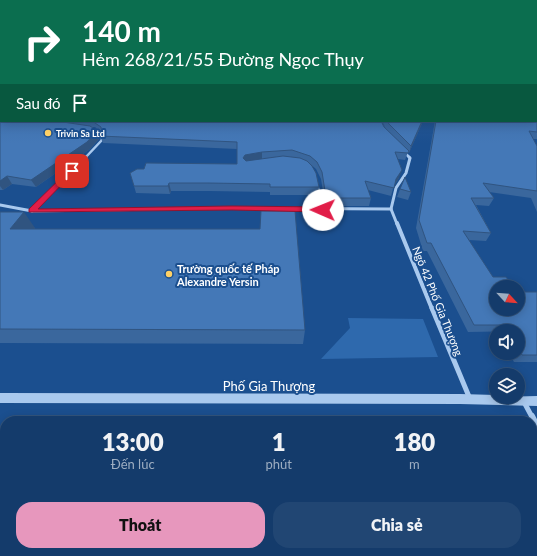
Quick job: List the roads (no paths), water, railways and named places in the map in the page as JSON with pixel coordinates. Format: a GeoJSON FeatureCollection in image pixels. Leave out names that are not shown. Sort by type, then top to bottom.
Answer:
{"type":"FeatureCollection","features":[{"type":"Feature","properties":{"kind":"street"},"geometry":{"type":"LineString","coordinates":[[32,211],[102,140],[99,134],[89,129]]}},
{"type":"Feature","properties":{"kind":"street"},"geometry":{"type":"LineString","coordinates":[[0,205],[32,211],[232,208],[323,210],[391,209],[396,188],[406,173],[410,158],[400,147]]}},
{"type":"Feature","properties":{"kind":"street"},"geometry":{"type":"LineString","coordinates":[[316,179],[323,210]]}},
{"type":"Feature","properties":{"kind":"street","name":"Ngõ 42 Phố Gia Thượng"},"geometry":{"type":"LineString","coordinates":[[391,209],[470,400]]}},
{"type":"Feature","properties":{"kind":"street","name":"Phố Gia Thượng"},"geometry":{"type":"LineString","coordinates":[[0,398],[489,400]]}},
{"type":"Feature","properties":{"kind":"street","name":"Phố Gia Thượng"},"geometry":{"type":"LineString","coordinates":[[525,401],[537,402]]}},
{"type":"Feature","properties":{"kind":"street"},"geometry":{"type":"LineString","coordinates":[[525,403],[532,416]]}},
{"type":"Feature","properties":{"kind":"place","name":"Trivin Sa Ltd"},"geometry":{"type":"Point","coordinates":[48,133]}},
{"type":"Feature","properties":{"kind":"place","name":"Trường quốc tế Pháp Alexandre Yersin"},"geometry":{"type":"Point","coordinates":[169,274]}}]}
